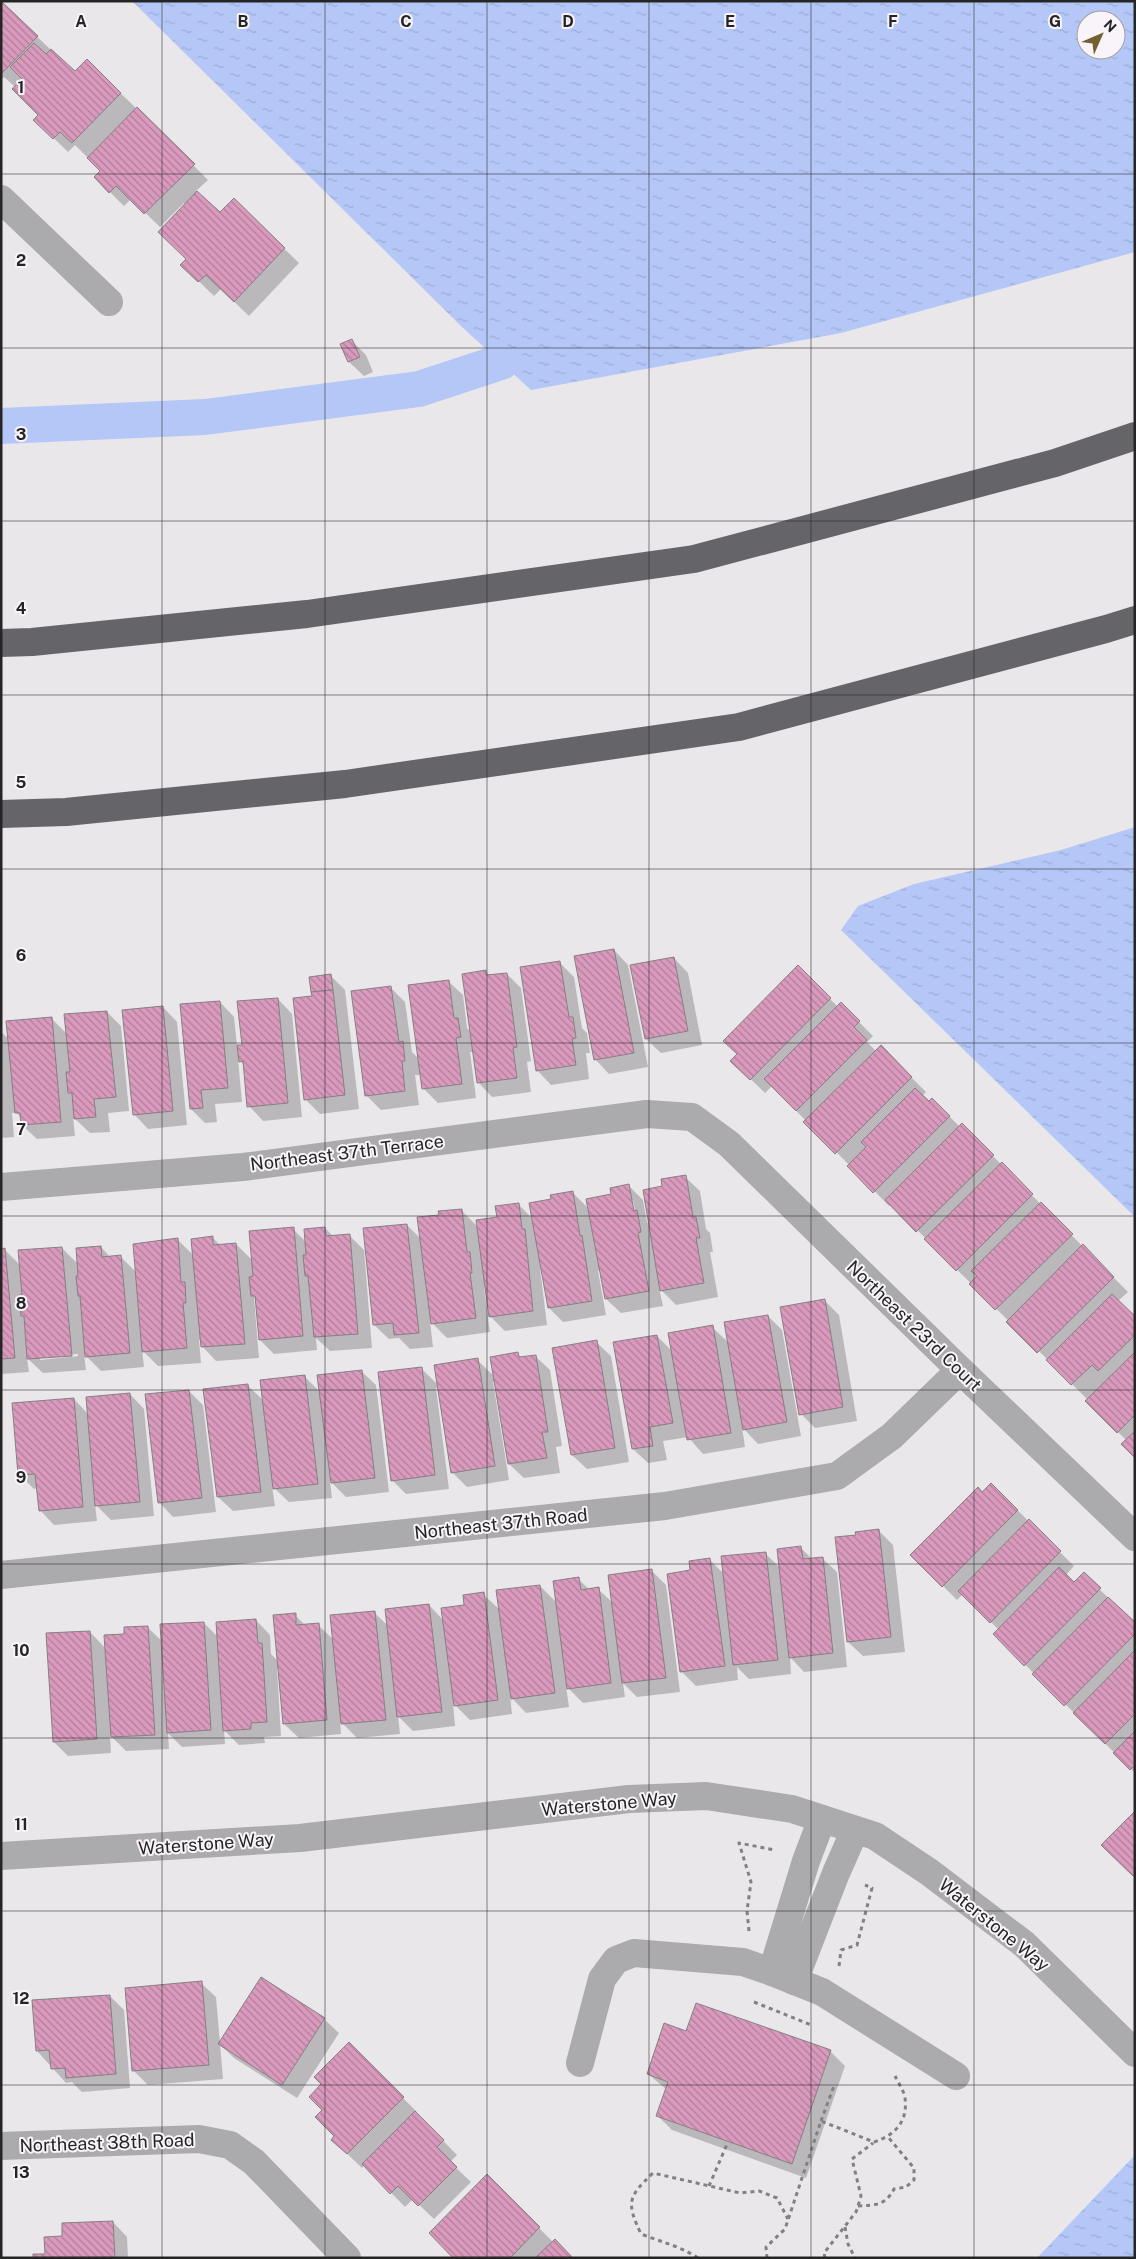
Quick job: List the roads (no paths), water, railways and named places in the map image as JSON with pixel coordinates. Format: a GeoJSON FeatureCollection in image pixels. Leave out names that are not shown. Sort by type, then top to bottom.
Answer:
{"type":"FeatureCollection","features":[{"type":"Feature","properties":{"kind":"highway"},"geometry":{"type":"LineString","coordinates":[[1,643],[32,642],[307,614],[694,559],[1055,463],[1135,436]]}},
{"type":"Feature","properties":{"kind":"highway"},"geometry":{"type":"LineString","coordinates":[[1,814],[66,812],[345,784],[739,727],[1135,620]]}},
{"type":"Feature","properties":{"kind":"street"},"geometry":{"type":"LineString","coordinates":[[1,199],[109,302]]}},
{"type":"Feature","properties":{"kind":"street","name":"Northeast 37th Terrace"},"geometry":{"type":"LineString","coordinates":[[1,1187],[243,1167],[647,1114],[692,1117]]}},
{"type":"Feature","properties":{"kind":"street","name":"Northeast 23rd Court"},"geometry":{"type":"LineString","coordinates":[[692,1117],[729,1144],[960,1370],[1135,1537]]}},
{"type":"Feature","properties":{"kind":"street","name":"Northeast 37th Road"},"geometry":{"type":"LineString","coordinates":[[1,1575],[665,1506],[836,1476],[892,1436],[960,1370]]}},
{"type":"Feature","properties":{"kind":"street","name":"Waterstone Way"},"geometry":{"type":"LineString","coordinates":[[1,1856],[300,1838],[628,1799],[706,1796],[792,1809],[875,1836],[929,1872],[1024,1944],[1135,2053]]}},
{"type":"Feature","properties":{"kind":"street"},"geometry":{"type":"LineString","coordinates":[[783,1976],[806,1860],[822,1819]]}},
{"type":"Feature","properties":{"kind":"street"},"geometry":{"type":"LineString","coordinates":[[783,1976],[836,1873],[855,1830]]}},
{"type":"Feature","properties":{"kind":"street"},"geometry":{"type":"LineString","coordinates":[[580,2063],[602,1979],[616,1960],[634,1954],[743,1962],[783,1976],[822,1992],[956,2076]]}},
{"type":"Feature","properties":{"kind":"street","name":"Northeast 38th Road"},"geometry":{"type":"LineString","coordinates":[[1,2146],[198,2139],[230,2145],[254,2162],[347,2258]]}},
{"type":"Feature","properties":{"kind":"water"},"geometry":{"type":"Polygon","coordinates":[[[132,1],[1135,1],[1135,252],[841,333],[531,390],[462,327],[132,1]]]}},
{"type":"Feature","properties":{"kind":"water"},"geometry":{"type":"Polygon","coordinates":[[[1135,827],[1135,1217],[841,930],[858,906],[914,884],[1061,850],[1135,827]]]}},
{"type":"Feature","properties":{"kind":"water"},"geometry":{"type":"Polygon","coordinates":[[[1135,2155],[1135,2258],[1037,2258],[1135,2155]]]}},
{"type":"Feature","properties":{"kind":"waterway"},"geometry":{"type":"LineString","coordinates":[[1,426],[205,417],[419,389],[501,362]]}}]}
